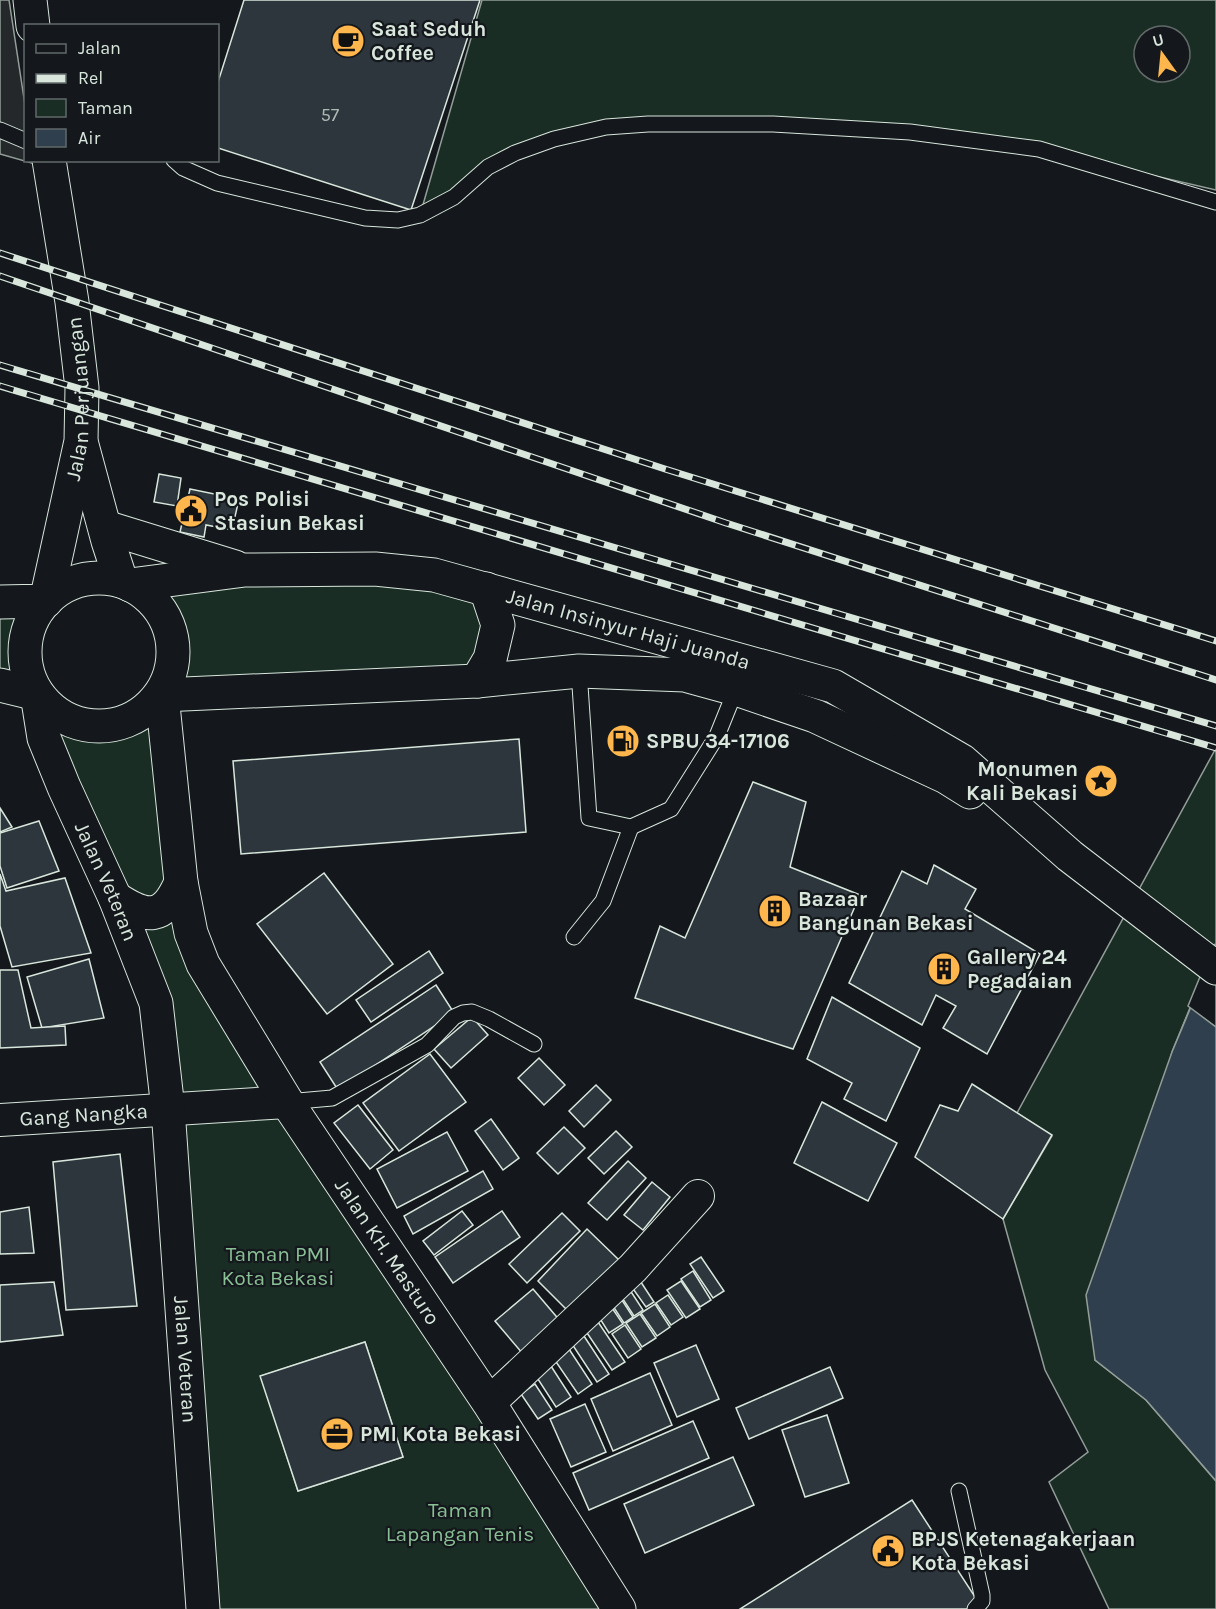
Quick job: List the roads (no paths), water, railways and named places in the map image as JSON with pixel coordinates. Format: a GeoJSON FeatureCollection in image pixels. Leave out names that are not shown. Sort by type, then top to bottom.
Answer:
{"type":"FeatureCollection","features":[{"type":"Feature","properties":{"kind":"main road"},"geometry":{"type":"LineString","coordinates":[[30,0],[33,24]]}},
{"type":"Feature","properties":{"kind":"main road","name":"Jalan Perjuangan"},"geometry":{"type":"LineString","coordinates":[[46,601],[81,441],[82,388],[50,162]]}},
{"type":"Feature","properties":{"kind":"main road"},"geometry":{"type":"LineString","coordinates":[[81,441],[105,527],[125,583]]}},
{"type":"Feature","properties":{"kind":"main road"},"geometry":{"type":"LineString","coordinates":[[105,527],[245,570]]}},
{"type":"Feature","properties":{"kind":"main road","name":"Jalan Insinyur Haji Juanda"},"geometry":{"type":"LineString","coordinates":[[125,583],[245,570],[375,569],[434,575],[833,686],[962,761],[1070,856],[1216,968]]}},
{"type":"Feature","properties":{"kind":"main road"},"geometry":{"type":"LineString","coordinates":[[97,578],[125,583],[145,593],[157,605],[169,624],[173,640],[174,657],[169,681],[162,694],[140,716],[103,728],[62,718],[37,694],[27,674],[24,650],[32,621],[46,601],[59,590],[78,582],[97,578]]}},
{"type":"Feature","properties":{"kind":"main road"},"geometry":{"type":"LineString","coordinates":[[477,681],[490,659],[498,625],[486,589]]}},
{"type":"Feature","properties":{"kind":"main road"},"geometry":{"type":"LineString","coordinates":[[0,602],[46,601]]}},
{"type":"Feature","properties":{"kind":"main road","name":"Jalan Insinyur Haji Juanda"},"geometry":{"type":"LineString","coordinates":[[162,694],[477,681],[579,671],[685,675],[736,689],[815,716],[946,777],[1070,856]]}},
{"type":"Feature","properties":{"kind":"main road"},"geometry":{"type":"LineString","coordinates":[[0,685],[37,694]]}},
{"type":"Feature","properties":{"kind":"main road","name":"Jalan Veteran"},"geometry":{"type":"LineString","coordinates":[[37,694],[44,738],[115,898],[156,1003],[168,1109],[203,1609]]}},
{"type":"Feature","properties":{"kind":"main road","name":"Jalan KH. Masturo"},"geometry":{"type":"LineString","coordinates":[[162,694],[181,882],[191,933],[203,964],[287,1102],[489,1403],[619,1609]]}},
{"type":"Feature","properties":{"kind":"main road"},"geometry":{"type":"LineString","coordinates":[[115,898],[132,910],[146,914],[169,905],[181,882]]}},
{"type":"Feature","properties":{"kind":"street"},"geometry":{"type":"LineString","coordinates":[[168,1109],[287,1102]]}},
{"type":"Feature","properties":{"kind":"street","name":"Gang Nangka"},"geometry":{"type":"LineString","coordinates":[[0,1120],[168,1109]]}},
{"type":"Feature","properties":{"kind":"street"},"geometry":{"type":"LineString","coordinates":[[489,1403],[633,1268],[698,1196]]}},
{"type":"Feature","properties":{"kind":"lane"},"geometry":{"type":"LineString","coordinates":[[176,162],[183,168],[217,183],[365,218],[398,220],[420,215],[454,197],[488,167],[515,153],[554,139],[606,128],[648,124],[773,124],[910,132],[1039,150],[1216,202]]}},
{"type":"Feature","properties":{"kind":"lane"},"geometry":{"type":"LineString","coordinates":[[0,130],[24,140]]}},
{"type":"Feature","properties":{"kind":"lane"},"geometry":{"type":"LineString","coordinates":[[579,671],[589,818],[630,827],[671,809],[717,736],[736,689]]}},
{"type":"Feature","properties":{"kind":"lane"},"geometry":{"type":"LineString","coordinates":[[574,938],[603,900],[630,827]]}},
{"type":"Feature","properties":{"kind":"lane"},"geometry":{"type":"LineString","coordinates":[[287,1102],[332,1098],[427,1045],[454,1017],[463,1013],[472,1012],[489,1019],[534,1044]]}},
{"type":"Feature","properties":{"kind":"lane"},"geometry":{"type":"LineString","coordinates":[[959,1491],[982,1595],[982,1601],[975,1609]]}},
{"type":"Feature","properties":{"kind":"water"},"geometry":{"type":"Polygon","coordinates":[[[1216,947],[1216,1481],[1146,1400],[1095,1360],[1086,1295],[1172,1052],[1216,947]]]}},
{"type":"Feature","properties":{"kind":"railway"},"geometry":{"type":"LineString","coordinates":[[0,253],[665,469],[1216,641]]}},
{"type":"Feature","properties":{"kind":"railway"},"geometry":{"type":"LineString","coordinates":[[0,276],[726,523],[1216,680]]}},
{"type":"Feature","properties":{"kind":"railway"},"geometry":{"type":"LineString","coordinates":[[0,365],[1216,726]]}},
{"type":"Feature","properties":{"kind":"railway"},"geometry":{"type":"LineString","coordinates":[[0,386],[1216,748]]}},
{"type":"Feature","properties":{"kind":"place","name":"Saat Seduh Coffee"},"geometry":{"type":"Point","coordinates":[348,41]}},
{"type":"Feature","properties":{"kind":"place","name":"Pos Polisi Stasiun Bekasi"},"geometry":{"type":"Point","coordinates":[191,511]}},
{"type":"Feature","properties":{"kind":"place","name":"SPBU 34-17106"},"geometry":{"type":"Point","coordinates":[623,741]}},
{"type":"Feature","properties":{"kind":"place","name":"Monumen Kali Bekasi"},"geometry":{"type":"Point","coordinates":[1101,781]}},
{"type":"Feature","properties":{"kind":"place","name":"Bazaar Bangunan Bekasi"},"geometry":{"type":"Point","coordinates":[775,911]}},
{"type":"Feature","properties":{"kind":"place","name":"Gallery 24 Pegadaian"},"geometry":{"type":"Point","coordinates":[944,969]}},
{"type":"Feature","properties":{"kind":"place","name":"PMI Kota Bekasi"},"geometry":{"type":"Point","coordinates":[337,1434]}},
{"type":"Feature","properties":{"kind":"place","name":"BPJS Ketenagakerjaan Kota Bekasi"},"geometry":{"type":"Point","coordinates":[888,1551]}},
{"type":"Feature","properties":{"kind":"park label","name":"Taman PMI Kota Bekasi"},"geometry":{"type":"Point","coordinates":[278,1266]}},
{"type":"Feature","properties":{"kind":"park label","name":"Taman Lapangan Tenis"},"geometry":{"type":"Point","coordinates":[460,1522]}}]}
